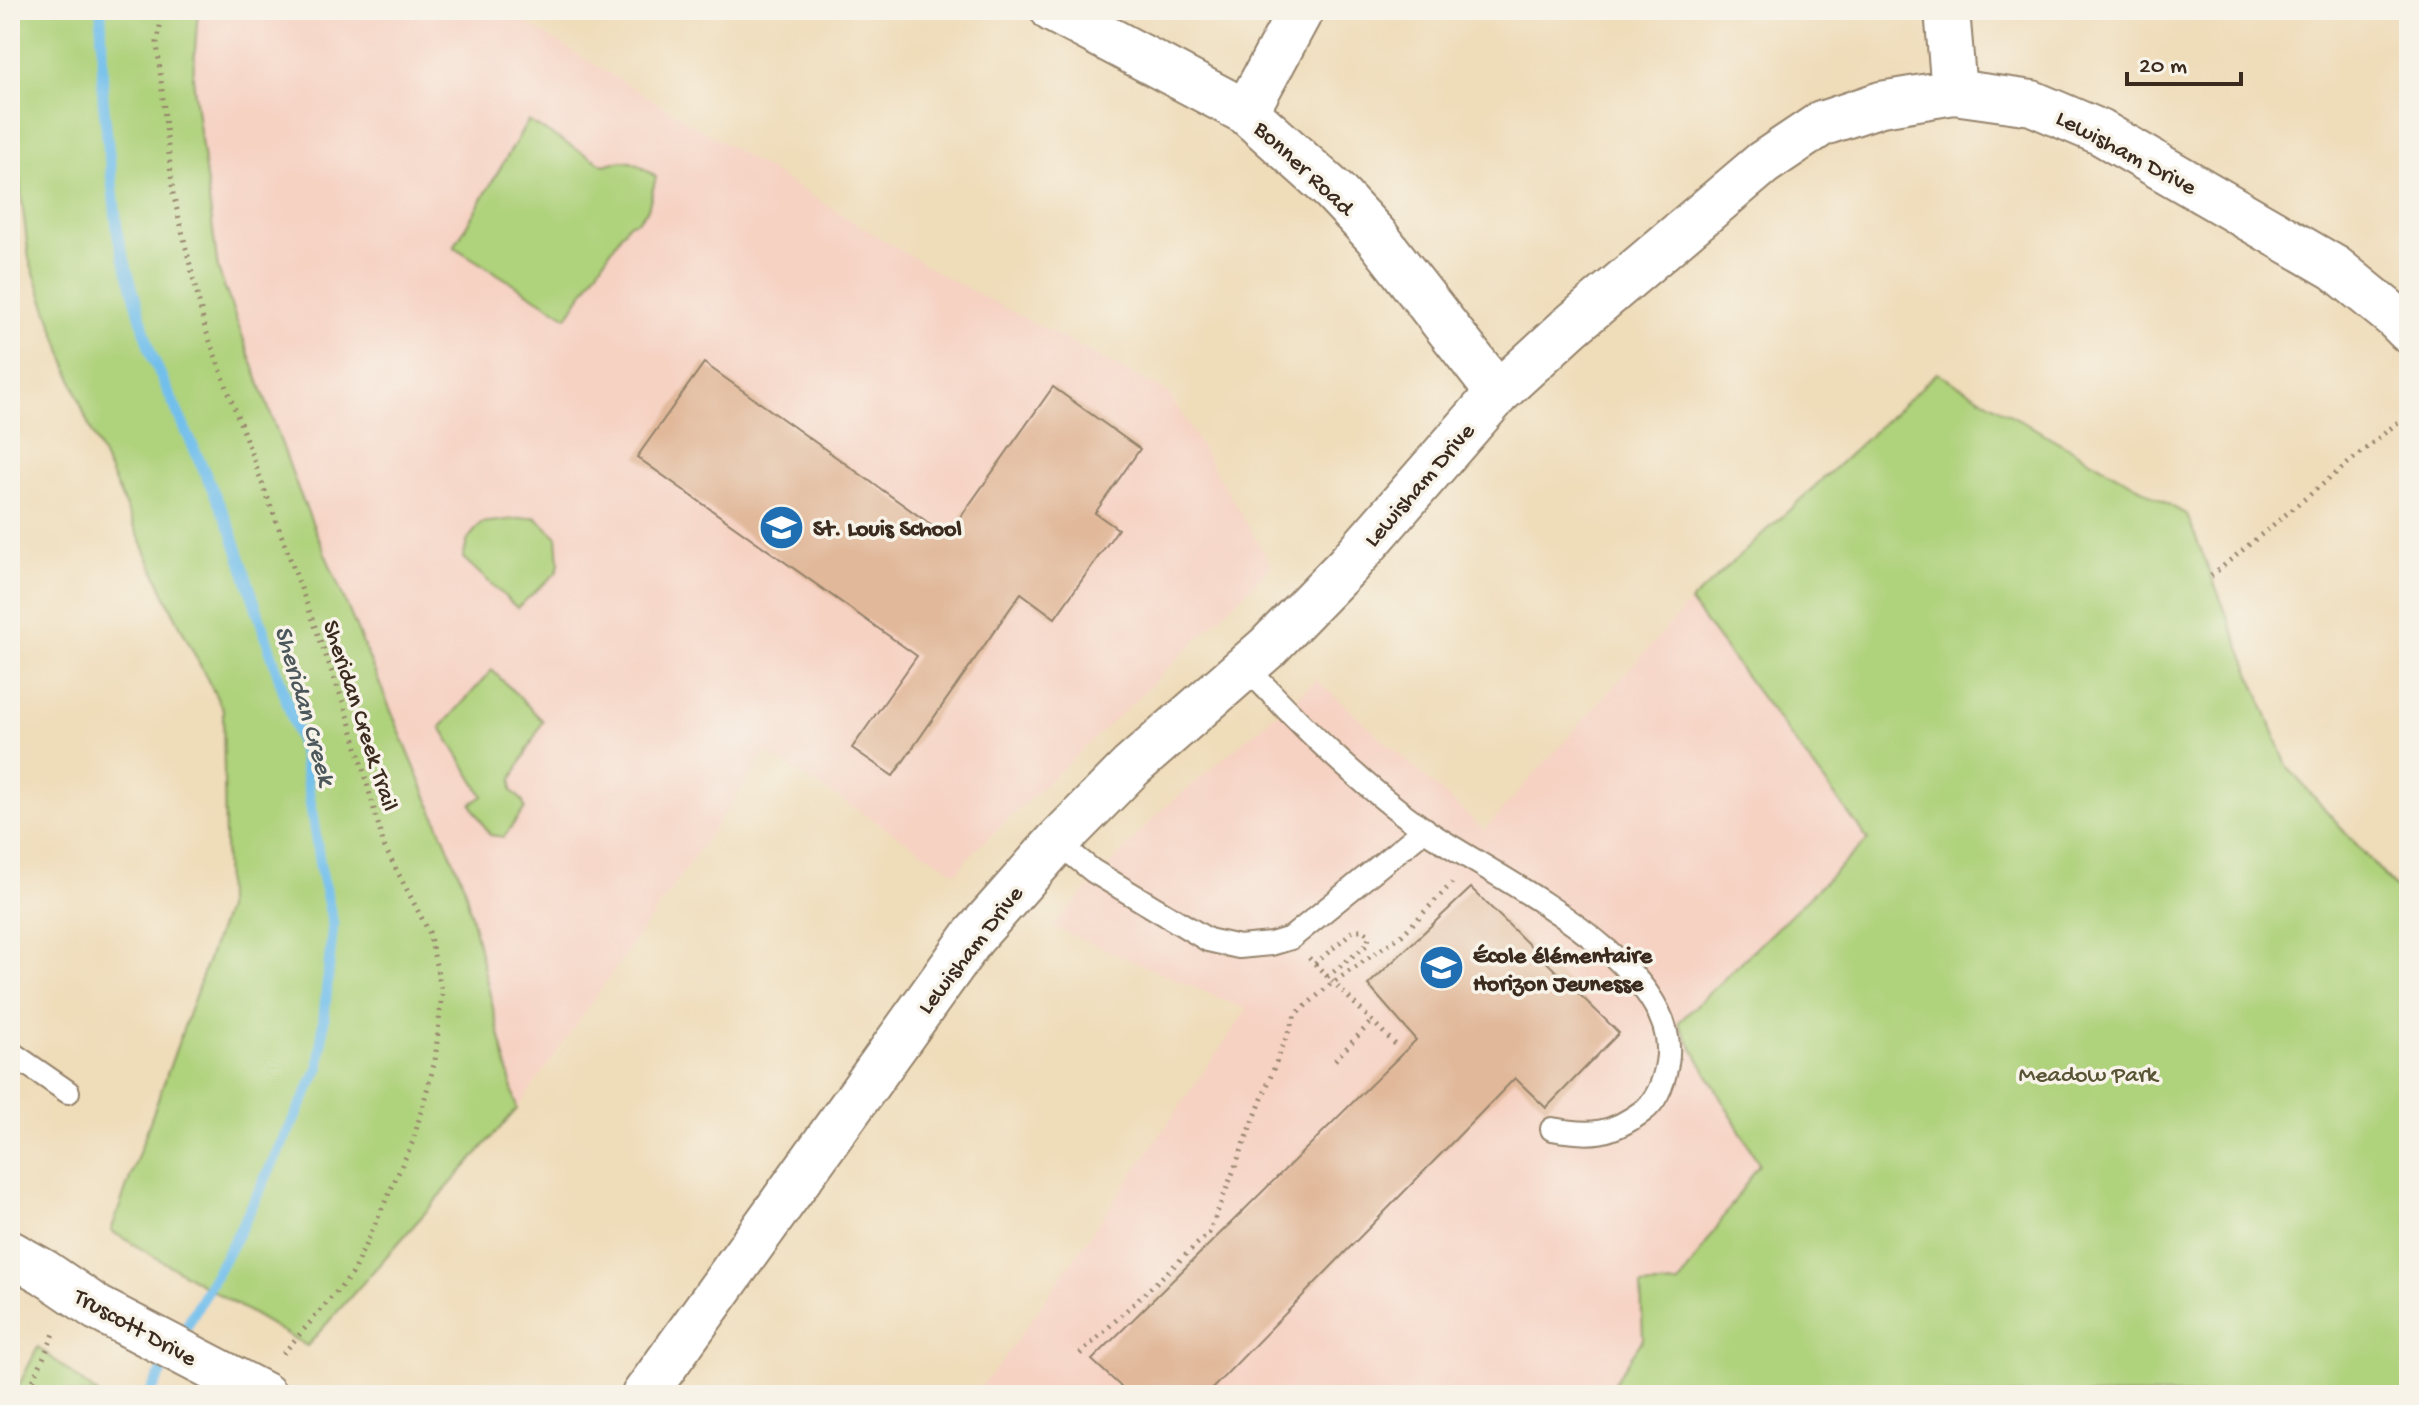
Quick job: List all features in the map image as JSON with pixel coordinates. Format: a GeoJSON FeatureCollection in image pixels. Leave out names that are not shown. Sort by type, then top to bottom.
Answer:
{"type":"FeatureCollection","features":[{"type":"Feature","properties":{"kind":"street","name":"Bonner Road"},"geometry":{"type":"LineString","coordinates":[[1053,10],[1246,112],[1334,191],[1376,236],[1498,393]]}},
{"type":"Feature","properties":{"kind":"street"},"geometry":{"type":"LineString","coordinates":[[1246,112],[1301,10]]}},
{"type":"Feature","properties":{"kind":"street"},"geometry":{"type":"LineString","coordinates":[[1947,10],[1954,92]]}},
{"type":"Feature","properties":{"kind":"street","name":"Lewisham Drive"},"geometry":{"type":"LineString","coordinates":[[644,1395],[973,937],[1057,842],[1131,767],[1246,667],[1348,565],[1498,393],[1570,327],[1763,163],[1821,124],[1881,104],[1954,92],[2032,103],[2100,132],[2335,268],[2409,331]]}},
{"type":"Feature","properties":{"kind":"street","name":"Truscott Drive"},"geometry":{"type":"LineString","coordinates":[[10,1253],[85,1299],[247,1386]]}},
{"type":"Feature","properties":{"kind":"lane"},"geometry":{"type":"LineString","coordinates":[[1246,667],[1318,743],[1425,829],[1537,896],[1626,966],[1660,1012],[1669,1052],[1664,1078],[1652,1104],[1621,1127],[1585,1134],[1552,1129]]}},
{"type":"Feature","properties":{"kind":"lane"},"geometry":{"type":"LineString","coordinates":[[1057,842],[1093,871],[1208,940],[1239,947],[1271,944],[1291,938],[1425,829]]}},
{"type":"Feature","properties":{"kind":"lane"},"geometry":{"type":"LineString","coordinates":[[10,1052],[68,1092]]}},
{"type":"Feature","properties":{"kind":"path","name":"Sheridan Creek Trail"},"geometry":{"type":"LineString","coordinates":[[163,10],[157,43],[173,193],[205,328],[350,721],[384,846],[429,932],[442,993],[435,1061],[413,1141],[352,1274],[247,1386]]}},
{"type":"Feature","properties":{"kind":"path"},"geometry":{"type":"LineString","coordinates":[[2211,576],[2409,413]]}},
{"type":"Feature","properties":{"kind":"path"},"geometry":{"type":"LineString","coordinates":[[1330,980],[1402,935],[1475,859]]}},
{"type":"Feature","properties":{"kind":"path"},"geometry":{"type":"LineString","coordinates":[[1080,1354],[1209,1233],[1295,1015],[1368,944],[1369,936],[1364,930],[1354,930],[1315,964]]}},
{"type":"Feature","properties":{"kind":"path"},"geometry":{"type":"LineString","coordinates":[[1291,938],[1399,1048]]}},
{"type":"Feature","properties":{"kind":"path"},"geometry":{"type":"LineString","coordinates":[[1335,1060],[1372,1021]]}},
{"type":"Feature","properties":{"kind":"path"},"geometry":{"type":"LineString","coordinates":[[27,1395],[85,1299]]}},
{"type":"Feature","properties":{"kind":"shaded area","name":"St. Louis School"},"geometry":{"type":"Polygon","coordinates":[[[198,10],[505,10],[943,276],[1169,393],[1272,566],[1134,702],[967,858],[957,873],[767,753],[517,1109],[464,885],[298,489],[218,269],[193,78],[198,10]]]}},
{"type":"Feature","properties":{"kind":"shaded area","name":"École élémentaire Horizon Jeunesse"},"geometry":{"type":"Polygon","coordinates":[[[1690,602],[1868,840],[1678,1023],[1759,1164],[1606,1395],[973,1395],[1000,1364],[1247,1010],[1052,927],[1156,815],[1317,680],[1484,830],[1690,602]]]}},
{"type":"Feature","properties":{"kind":"green space"},"geometry":{"type":"Polygon","coordinates":[[[10,10],[198,10],[193,78],[218,269],[298,489],[464,885],[517,1109],[307,1346],[111,1231],[226,909],[223,710],[172,610],[86,419],[29,259],[13,127],[10,10]]]}},
{"type":"Feature","properties":{"kind":"green space"},"geometry":{"type":"Polygon","coordinates":[[[528,121],[604,165],[632,162],[656,177],[648,209],[638,221],[628,224],[567,317],[454,247],[528,121]]]}},
{"type":"Feature","properties":{"kind":"green space","name":"Meadow Park"},"geometry":{"type":"Polygon","coordinates":[[[1937,373],[2187,515],[2288,768],[2409,903],[2409,1395],[1606,1395],[1643,1339],[1641,1286],[1679,1284],[1759,1164],[1678,1023],[1868,840],[1690,602],[1937,373]]]}},
{"type":"Feature","properties":{"kind":"green space"},"geometry":{"type":"Polygon","coordinates":[[[535,517],[557,537],[559,564],[556,573],[517,608],[463,558],[468,539],[481,523],[535,517]]]}},
{"type":"Feature","properties":{"kind":"green space"},"geometry":{"type":"Polygon","coordinates":[[[492,670],[543,721],[512,779],[512,791],[522,800],[525,808],[504,837],[490,835],[471,804],[483,796],[441,727],[492,670]]]}},
{"type":"Feature","properties":{"kind":"green space"},"geometry":{"type":"Polygon","coordinates":[[[38,1347],[99,1395],[14,1395],[38,1347]]]}},
{"type":"Feature","properties":{"kind":"building"},"geometry":{"type":"Polygon","coordinates":[[[704,363],[947,536],[1053,387],[1140,449],[1095,513],[1118,529],[1055,618],[1021,593],[893,776],[852,748],[917,656],[637,457],[704,363]]]}},
{"type":"Feature","properties":{"kind":"building"},"geometry":{"type":"Polygon","coordinates":[[[1471,888],[1619,1033],[1546,1108],[1515,1078],[1206,1395],[1130,1395],[1092,1360],[1416,1040],[1368,985],[1471,888]]]}},
{"type":"Feature","properties":{"kind":"waterway","name":"Sheridan Creek"},"geometry":{"type":"LineString","coordinates":[[101,10],[103,99],[118,237],[151,354],[231,530],[302,748],[320,866],[333,924],[319,1068],[240,1230],[178,1342]]}},
{"type":"Feature","properties":{"kind":"waterway","name":"Sheridan Creek"},"geometry":{"type":"LineString","coordinates":[[149,1395],[170,1357]]}},
{"type":"Feature","properties":{"kind":"place","name":"St. Louis School"},"geometry":{"type":"Point","coordinates":[782,527]}},
{"type":"Feature","properties":{"kind":"place","name":"École élémentaire Horizon Jeunesse"},"geometry":{"type":"Point","coordinates":[1442,968]}}]}
